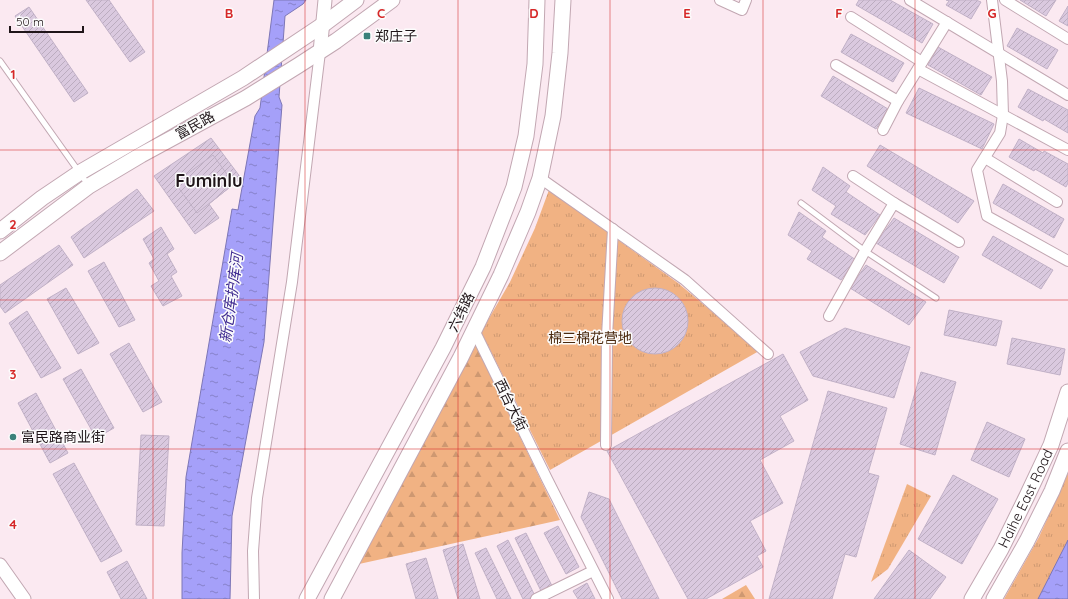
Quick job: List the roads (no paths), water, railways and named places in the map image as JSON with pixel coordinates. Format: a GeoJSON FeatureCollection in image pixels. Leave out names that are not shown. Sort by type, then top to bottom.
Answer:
{"type":"FeatureCollection","features":[{"type":"Feature","properties":{"kind":"main road","name":"富民路"},"geometry":{"type":"LineString","coordinates":[[0,231],[42,198],[79,173],[243,78],[294,45],[356,0]]}},
{"type":"Feature","properties":{"kind":"main road","name":"富民路"},"geometry":{"type":"LineString","coordinates":[[0,253],[89,186],[141,155],[246,98],[300,66],[392,0]]}},
{"type":"Feature","properties":{"kind":"main road","name":"六纬路"},"geometry":{"type":"LineString","coordinates":[[307,599],[443,348],[483,267],[514,187],[526,136],[535,64],[537,0]]}},
{"type":"Feature","properties":{"kind":"main road","name":"六纬路"},"geometry":{"type":"LineString","coordinates":[[332,599],[461,358],[501,275],[528,212],[540,178],[553,116],[560,53],[563,0]]}},
{"type":"Feature","properties":{"kind":"main road","name":"Haihe East Road"},"geometry":{"type":"LineString","coordinates":[[972,599],[1001,549],[1051,445],[1068,392]]}},
{"type":"Feature","properties":{"kind":"main road","name":"Haihe East Road"},"geometry":{"type":"LineString","coordinates":[[994,599],[1027,541],[1052,491],[1068,451]]}},
{"type":"Feature","properties":{"kind":"street"},"geometry":{"type":"LineString","coordinates":[[254,599],[253,551],[257,498],[292,282],[324,24],[325,0]]}},
{"type":"Feature","properties":{"kind":"street"},"geometry":{"type":"LineString","coordinates":[[720,0],[742,10],[746,0]]}},
{"type":"Feature","properties":{"kind":"street"},"geometry":{"type":"LineString","coordinates":[[910,0],[1068,95]]}},
{"type":"Feature","properties":{"kind":"street"},"geometry":{"type":"LineString","coordinates":[[992,0],[1002,81],[1003,115],[1000,133],[977,170],[987,216],[1068,261]]}},
{"type":"Feature","properties":{"kind":"street"},"geometry":{"type":"LineString","coordinates":[[1005,0],[1068,39]]}},
{"type":"Feature","properties":{"kind":"street"},"geometry":{"type":"LineString","coordinates":[[851,17],[920,65],[1003,115],[1068,150]]}},
{"type":"Feature","properties":{"kind":"street"},"geometry":{"type":"LineString","coordinates":[[883,130],[898,101],[947,22]]}},
{"type":"Feature","properties":{"kind":"street"},"geometry":{"type":"LineString","coordinates":[[836,65],[898,101]]}},
{"type":"Feature","properties":{"kind":"street"},"geometry":{"type":"LineString","coordinates":[[985,158],[1057,202]]}},
{"type":"Feature","properties":{"kind":"street"},"geometry":{"type":"LineString","coordinates":[[853,176],[894,203],[959,242]]}},
{"type":"Feature","properties":{"kind":"street"},"geometry":{"type":"LineString","coordinates":[[540,178],[685,280],[768,354]]}},
{"type":"Feature","properties":{"kind":"street"},"geometry":{"type":"LineString","coordinates":[[829,316],[865,251],[894,203]]}},
{"type":"Feature","properties":{"kind":"street"},"geometry":{"type":"LineString","coordinates":[[606,445],[607,336],[613,229]]}},
{"type":"Feature","properties":{"kind":"street","name":"西台大街"},"geometry":{"type":"LineString","coordinates":[[474,330],[608,599]]}},
{"type":"Feature","properties":{"kind":"street"},"geometry":{"type":"LineString","coordinates":[[0,565],[24,599]]}},
{"type":"Feature","properties":{"kind":"street"},"geometry":{"type":"LineString","coordinates":[[536,599],[593,571]]}},
{"type":"Feature","properties":{"kind":"lane"},"geometry":{"type":"LineString","coordinates":[[0,61],[89,186]]}},
{"type":"Feature","properties":{"kind":"lane"},"geometry":{"type":"LineString","coordinates":[[801,203],[865,251],[936,298]]}},
{"type":"Feature","properties":{"kind":"water","name":"新仓库护库河"},"geometry":{"type":"Polygon","coordinates":[[[274,0],[306,0],[303,4],[285,16],[279,97],[282,105],[264,342],[232,516],[230,599],[182,599],[182,553],[186,477],[232,209],[238,210],[255,116],[260,108],[274,0]]]}},
{"type":"Feature","properties":{"kind":"water"},"geometry":{"type":"Polygon","coordinates":[[[1068,540],[1068,599],[1038,599],[1068,540]]]}},
{"type":"Feature","properties":{"kind":"place","name":"郑庄子"},"geometry":{"type":"Point","coordinates":[367,36]}},
{"type":"Feature","properties":{"kind":"place","name":"富民路商业街"},"geometry":{"type":"Point","coordinates":[13,437]}},
{"type":"Feature","properties":{"kind":"district","name":"Fuminlu"},"geometry":{"type":"Point","coordinates":[209,180]}},
{"type":"Feature","properties":{"kind":"park label","name":"棉三棉花营地"},"geometry":{"type":"Point","coordinates":[590,338]}}]}
